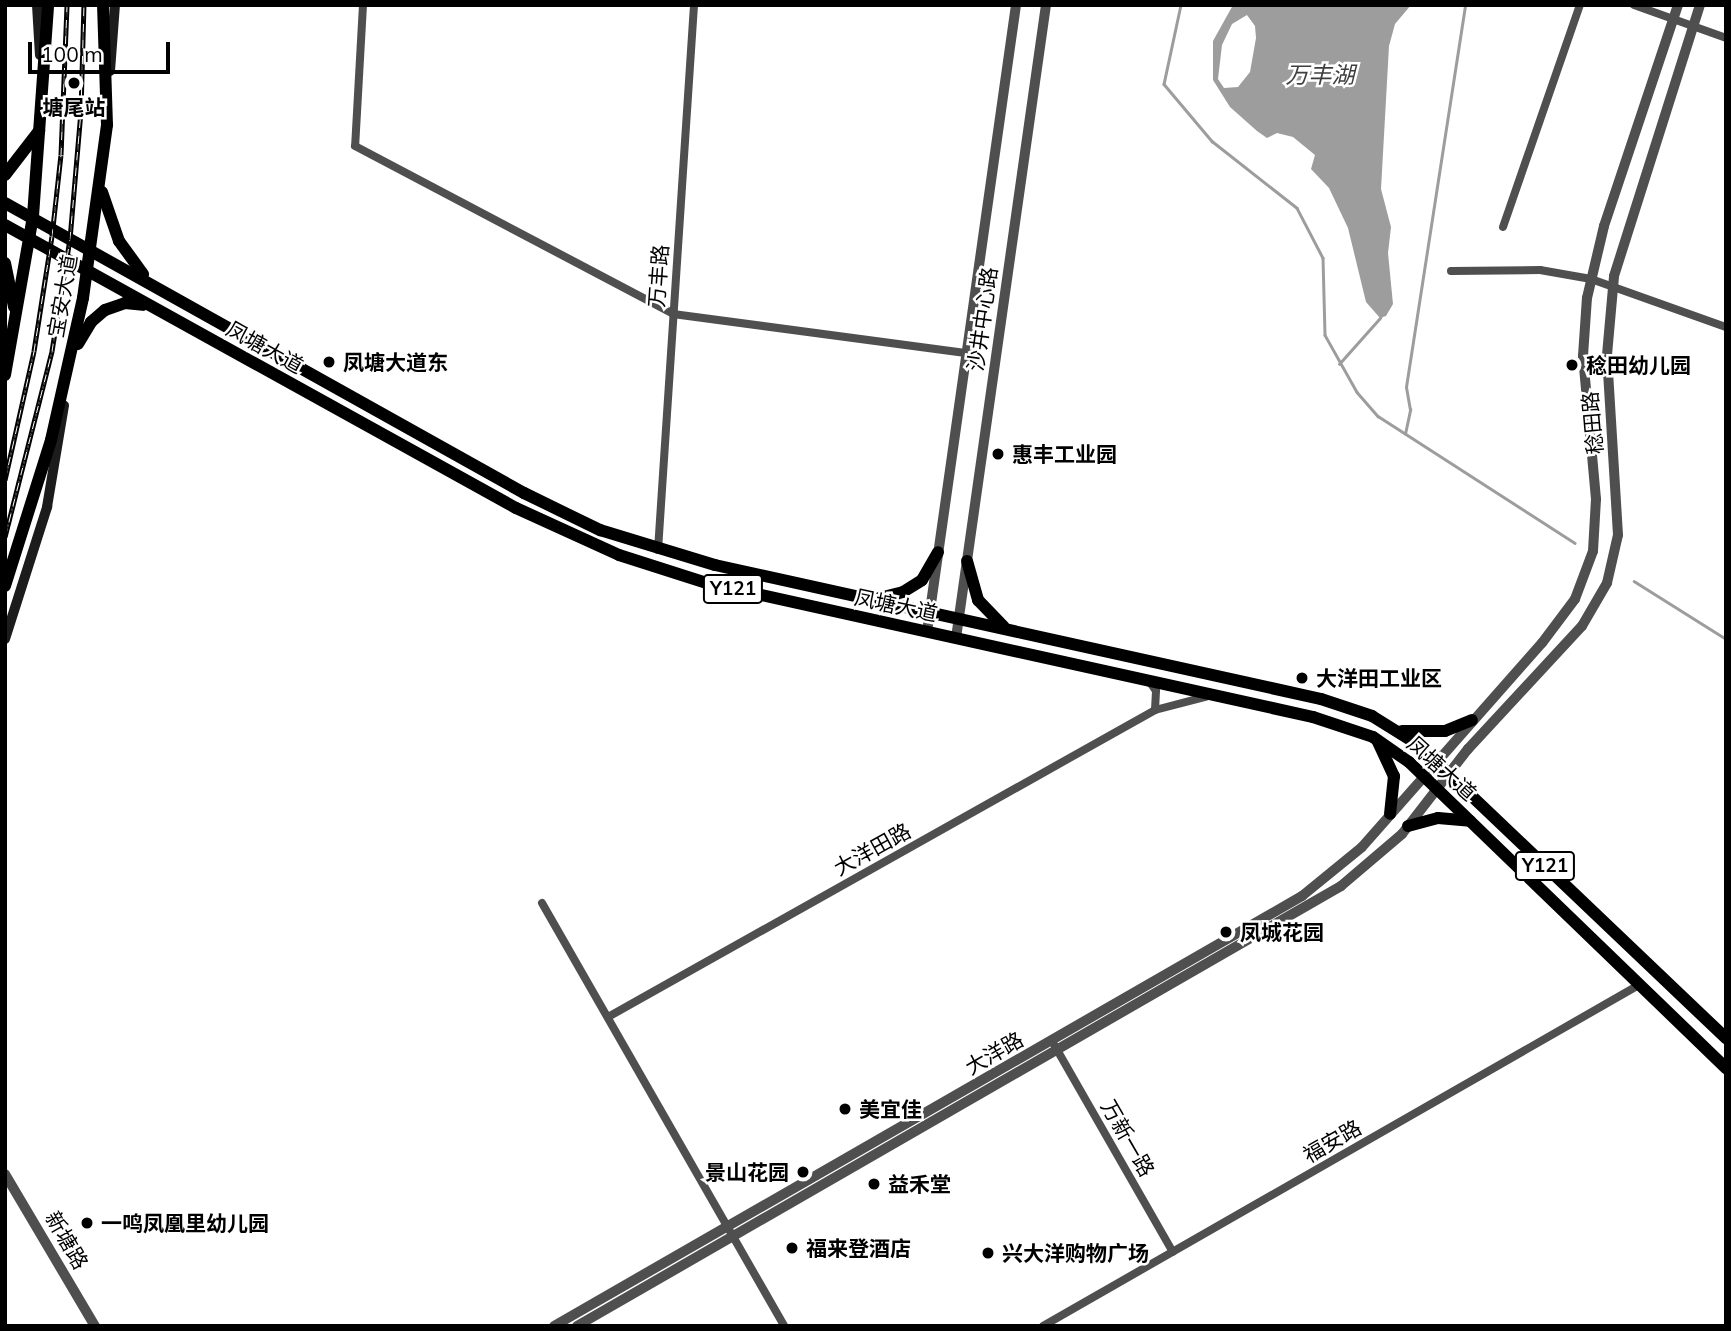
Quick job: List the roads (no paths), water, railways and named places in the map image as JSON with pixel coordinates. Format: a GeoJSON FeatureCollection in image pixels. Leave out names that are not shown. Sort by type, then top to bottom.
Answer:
{"type":"FeatureCollection","features":[{"type":"Feature","properties":{"kind":"main road"},"geometry":{"type":"LineString","coordinates":[[37,5],[42,85]]}},
{"type":"Feature","properties":{"kind":"main road","name":"宝安大道"},"geometry":{"type":"LineString","coordinates":[[5,375],[33,216],[48,5]]}},
{"type":"Feature","properties":{"kind":"main road","name":"宝安大道"},"geometry":{"type":"LineString","coordinates":[[5,586],[67,379],[87,268],[102,179],[108,99],[103,5]]}},
{"type":"Feature","properties":{"kind":"main road"},"geometry":{"type":"LineString","coordinates":[[108,99],[115,5]]}},
{"type":"Feature","properties":{"kind":"main road"},"geometry":{"type":"LineString","coordinates":[[5,175],[40,131]]}},
{"type":"Feature","properties":{"kind":"main road"},"geometry":{"type":"LineString","coordinates":[[102,179],[106,211],[118,241],[154,284]]}},
{"type":"Feature","properties":{"kind":"main road","name":"凤塘大道"},"geometry":{"type":"LineString","coordinates":[[5,203],[33,216],[541,503],[658,550],[1321,699],[1361,711],[1395,729],[1449,773],[1726,1038]]}},
{"type":"Feature","properties":{"kind":"main road","name":"凤塘大道"},"geometry":{"type":"LineString","coordinates":[[5,225],[30,236],[155,309],[516,508],[601,549],[707,583],[1313,717],[1373,737],[1438,789],[1726,1068]]}},
{"type":"Feature","properties":{"kind":"main road"},"geometry":{"type":"LineString","coordinates":[[5,263],[15,323]]}},
{"type":"Feature","properties":{"kind":"main road"},"geometry":{"type":"LineString","coordinates":[[71,356],[90,322],[109,308],[130,303],[155,309]]}},
{"type":"Feature","properties":{"kind":"main road"},"geometry":{"type":"LineString","coordinates":[[5,639],[54,476],[67,379]]}},
{"type":"Feature","properties":{"kind":"main road"},"geometry":{"type":"LineString","coordinates":[[863,598],[887,597],[910,589],[926,575],[938,552]]}},
{"type":"Feature","properties":{"kind":"main road"},"geometry":{"type":"LineString","coordinates":[[967,561],[979,603],[1010,631]]}},
{"type":"Feature","properties":{"kind":"main road"},"geometry":{"type":"LineString","coordinates":[[1395,729],[1438,732],[1472,720]]}},
{"type":"Feature","properties":{"kind":"main road"},"geometry":{"type":"LineString","coordinates":[[1373,737],[1386,751],[1393,771],[1395,797],[1390,814]]}},
{"type":"Feature","properties":{"kind":"main road"},"geometry":{"type":"LineString","coordinates":[[1408,827],[1438,818],[1474,823]]}},
{"type":"Feature","properties":{"kind":"street"},"geometry":{"type":"LineString","coordinates":[[363,5],[355,146],[673,314],[967,353]]}},
{"type":"Feature","properties":{"kind":"street","name":"万丰路"},"geometry":{"type":"LineString","coordinates":[[658,550],[694,5]]}},
{"type":"Feature","properties":{"kind":"street","name":"沙井中心路"},"geometry":{"type":"LineString","coordinates":[[927,632],[1016,5]]}},
{"type":"Feature","properties":{"kind":"street","name":"沙井中心路"},"geometry":{"type":"LineString","coordinates":[[956,638],[1046,5]]}},
{"type":"Feature","properties":{"kind":"street"},"geometry":{"type":"LineString","coordinates":[[1503,228],[1580,5]]}},
{"type":"Feature","properties":{"kind":"street"},"geometry":{"type":"LineString","coordinates":[[1634,5],[1726,38]]}},
{"type":"Feature","properties":{"kind":"street","name":"稔田路"},"geometry":{"type":"LineString","coordinates":[[1423,775],[1566,612],[1591,562],[1596,510],[1583,356],[1591,279],[1678,5]]}},
{"type":"Feature","properties":{"kind":"street","name":"稔田路"},"geometry":{"type":"LineString","coordinates":[[1438,789],[1449,773],[1582,626],[1611,571],[1619,519],[1607,373],[1612,286],[1628,223],[1700,5]]}},
{"type":"Feature","properties":{"kind":"street"},"geometry":{"type":"LineString","coordinates":[[1451,271],[1540,270],[1591,279],[1726,327]]}},
{"type":"Feature","properties":{"kind":"street"},"geometry":{"type":"LineString","coordinates":[[1149,681],[1156,691],[1154,710]]}},
{"type":"Feature","properties":{"kind":"street","name":"大洋田路"},"geometry":{"type":"LineString","coordinates":[[608,1017],[1154,710],[1183,700],[1217,696]]}},
{"type":"Feature","properties":{"kind":"street","name":"大洋路"},"geometry":{"type":"LineString","coordinates":[[554,1326],[1286,907],[1350,858],[1423,775]]}},
{"type":"Feature","properties":{"kind":"street","name":"大洋路"},"geometry":{"type":"LineString","coordinates":[[577,1326],[1309,908],[1370,864],[1408,827],[1438,789]]}},
{"type":"Feature","properties":{"kind":"street"},"geometry":{"type":"LineString","coordinates":[[542,903],[784,1326]]}},
{"type":"Feature","properties":{"kind":"street","name":"福安路"},"geometry":{"type":"LineString","coordinates":[[1043,1326],[1639,985]]}},
{"type":"Feature","properties":{"kind":"street","name":"万新一路"},"geometry":{"type":"LineString","coordinates":[[1052,1041],[1173,1252]]}},
{"type":"Feature","properties":{"kind":"street","name":"新塘路"},"geometry":{"type":"LineString","coordinates":[[5,1174],[95,1326]]}},
{"type":"Feature","properties":{"kind":"water","name":"万丰湖"},"geometry":{"type":"Polygon","coordinates":[[[1233,5],[1411,5],[1395,24],[1389,46],[1381,189],[1391,227],[1388,253],[1393,304],[1386,316],[1380,318],[1366,302],[1348,228],[1329,188],[1311,169],[1315,155],[1293,137],[1277,133],[1267,138],[1230,107],[1213,80],[1213,41],[1233,5]],[[1247,15],[1232,24],[1222,45],[1218,79],[1224,88],[1238,87],[1250,72],[1256,38],[1255,26],[1247,15]]]}},
{"type":"Feature","properties":{"kind":"waterway"},"geometry":{"type":"LineString","coordinates":[[1181,5],[1164,84],[1212,141],[1297,208],[1323,258],[1325,335],[1357,392],[1378,416],[1575,543]]}},
{"type":"Feature","properties":{"kind":"waterway"},"geometry":{"type":"LineString","coordinates":[[1405,434],[1410,410],[1406,387],[1465,5]]}},
{"type":"Feature","properties":{"kind":"waterway"},"geometry":{"type":"LineString","coordinates":[[1339,364],[1380,318]]}},
{"type":"Feature","properties":{"kind":"waterway"},"geometry":{"type":"LineString","coordinates":[[1634,581],[1726,639]]}},
{"type":"Feature","properties":{"kind":"railway"},"geometry":{"type":"LineString","coordinates":[[5,480],[34,351],[52,236],[61,155],[67,5]]}},
{"type":"Feature","properties":{"kind":"railway"},"geometry":{"type":"LineString","coordinates":[[5,537],[52,351],[70,239],[81,111],[84,5]]}},
{"type":"Feature","properties":{"kind":"place","name":"塘尾站"},"geometry":{"type":"Point","coordinates":[74,83]}},
{"type":"Feature","properties":{"kind":"place","name":"凤塘大道东"},"geometry":{"type":"Point","coordinates":[329,362]}},
{"type":"Feature","properties":{"kind":"place","name":"稔田幼儿园"},"geometry":{"type":"Point","coordinates":[1572,365]}},
{"type":"Feature","properties":{"kind":"place","name":"惠丰工业园"},"geometry":{"type":"Point","coordinates":[998,454]}},
{"type":"Feature","properties":{"kind":"place","name":"大洋田工业区"},"geometry":{"type":"Point","coordinates":[1302,678]}},
{"type":"Feature","properties":{"kind":"place","name":"凤城花园"},"geometry":{"type":"Point","coordinates":[1226,932]}},
{"type":"Feature","properties":{"kind":"place","name":"美宜佳"},"geometry":{"type":"Point","coordinates":[845,1109]}},
{"type":"Feature","properties":{"kind":"place","name":"景山花园"},"geometry":{"type":"Point","coordinates":[803,1172]}},
{"type":"Feature","properties":{"kind":"place","name":"益禾堂"},"geometry":{"type":"Point","coordinates":[874,1184]}},
{"type":"Feature","properties":{"kind":"place","name":"一鸣凤凰里幼儿园"},"geometry":{"type":"Point","coordinates":[87,1223]}},
{"type":"Feature","properties":{"kind":"place","name":"福来登酒店"},"geometry":{"type":"Point","coordinates":[792,1248]}},
{"type":"Feature","properties":{"kind":"place","name":"兴大洋购物广场"},"geometry":{"type":"Point","coordinates":[988,1253]}}]}
